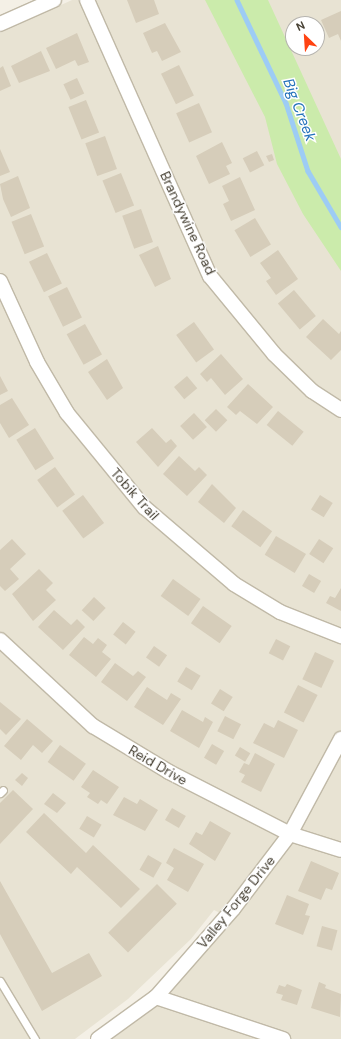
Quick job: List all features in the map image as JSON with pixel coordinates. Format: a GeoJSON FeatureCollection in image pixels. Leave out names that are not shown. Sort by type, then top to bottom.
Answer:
{"type":"FeatureCollection","features":[{"type":"Feature","properties":{"kind":"street"},"geometry":{"type":"LineString","coordinates":[[0,24],[54,0]]}},
{"type":"Feature","properties":{"kind":"street","name":"Brandywine Road"},"geometry":{"type":"LineString","coordinates":[[87,0],[210,276],[274,354],[312,391],[341,410]]}},
{"type":"Feature","properties":{"kind":"street","name":"Tobik Trail"},"geometry":{"type":"LineString","coordinates":[[0,281],[37,362],[67,413],[144,507],[234,584],[280,612],[341,636]]}},
{"type":"Feature","properties":{"kind":"street","name":"Reid Drive"},"geometry":{"type":"LineString","coordinates":[[0,640],[93,726],[169,772],[290,834],[341,850]]}},
{"type":"Feature","properties":{"kind":"street","name":"Valley Forge Drive"},"geometry":{"type":"LineString","coordinates":[[98,1039],[156,997],[233,910],[290,834],[341,739]]}},
{"type":"Feature","properties":{"kind":"street"},"geometry":{"type":"LineString","coordinates":[[156,997],[283,1039]]}},
{"type":"Feature","properties":{"kind":"lane"},"geometry":{"type":"LineString","coordinates":[[0,980],[36,1039]]}},
{"type":"Feature","properties":{"kind":"shaded area"},"geometry":{"type":"Polygon","coordinates":[[[72,0],[341,0],[341,1039],[103,1039],[232,919],[214,910],[191,939],[128,999],[75,1039],[0,1039],[0,33],[72,0]]]}},
{"type":"Feature","properties":{"kind":"green space"},"geometry":{"type":"Polygon","coordinates":[[[205,0],[268,0],[285,37],[285,56],[294,56],[341,159],[341,271],[303,214],[277,164],[265,117],[205,0]]]}},
{"type":"Feature","properties":{"kind":"building"},"geometry":{"type":"Polygon","coordinates":[[[127,0],[154,0],[159,14],[136,23],[127,0]]]}},
{"type":"Feature","properties":{"kind":"building"},"geometry":{"type":"Polygon","coordinates":[[[341,11],[341,41],[338,34],[329,38],[325,29],[325,18],[341,11]]]}},
{"type":"Feature","properties":{"kind":"building"},"geometry":{"type":"Polygon","coordinates":[[[165,23],[181,52],[162,61],[157,51],[152,53],[143,33],[165,23]]]}},
{"type":"Feature","properties":{"kind":"building"},"geometry":{"type":"Polygon","coordinates":[[[77,33],[89,62],[78,66],[75,60],[56,69],[46,48],[77,33]]]}},
{"type":"Feature","properties":{"kind":"building"},"geometry":{"type":"Polygon","coordinates":[[[41,51],[50,71],[19,83],[11,66],[41,51]]]}},
{"type":"Feature","properties":{"kind":"building"},"geometry":{"type":"Polygon","coordinates":[[[179,65],[194,96],[176,104],[161,74],[179,65]]]}},
{"type":"Feature","properties":{"kind":"building"},"geometry":{"type":"Polygon","coordinates":[[[3,66],[11,86],[0,91],[0,68],[3,66]]]}},
{"type":"Feature","properties":{"kind":"building"},"geometry":{"type":"Polygon","coordinates":[[[77,78],[84,93],[71,100],[63,84],[77,78]]]}},
{"type":"Feature","properties":{"kind":"building"},"geometry":{"type":"Polygon","coordinates":[[[86,100],[99,132],[81,140],[68,107],[86,100]]]}},
{"type":"Feature","properties":{"kind":"building"},"geometry":{"type":"Polygon","coordinates":[[[199,103],[212,132],[189,142],[176,113],[199,103]]]}},
{"type":"Feature","properties":{"kind":"building"},"geometry":{"type":"Polygon","coordinates":[[[105,136],[117,169],[97,176],[85,143],[105,136]]]}},
{"type":"Feature","properties":{"kind":"building"},"geometry":{"type":"Polygon","coordinates":[[[222,142],[232,163],[226,166],[230,174],[209,184],[196,156],[222,142]]]}},
{"type":"Feature","properties":{"kind":"building"},"geometry":{"type":"Polygon","coordinates":[[[0,149],[10,172],[0,176],[0,149]]]}},
{"type":"Feature","properties":{"kind":"building"},"geometry":{"type":"Polygon","coordinates":[[[257,151],[264,165],[250,173],[243,158],[257,151]]]}},
{"type":"Feature","properties":{"kind":"building"},"geometry":{"type":"Polygon","coordinates":[[[272,154],[274,160],[269,162],[266,156],[272,154]]]}},
{"type":"Feature","properties":{"kind":"building"},"geometry":{"type":"Polygon","coordinates":[[[121,173],[134,205],[116,213],[102,180],[121,173]]]}},
{"type":"Feature","properties":{"kind":"building"},"geometry":{"type":"Polygon","coordinates":[[[18,176],[30,208],[11,217],[3,199],[0,184],[18,176]]]}},
{"type":"Feature","properties":{"kind":"building"},"geometry":{"type":"Polygon","coordinates":[[[240,177],[255,210],[231,221],[223,204],[229,201],[222,186],[240,177]]]}},
{"type":"Feature","properties":{"kind":"building"},"geometry":{"type":"Polygon","coordinates":[[[141,209],[153,242],[134,249],[122,216],[141,209]]]}},
{"type":"Feature","properties":{"kind":"building"},"geometry":{"type":"Polygon","coordinates":[[[31,214],[44,246],[25,254],[12,222],[31,214]]]}},
{"type":"Feature","properties":{"kind":"building"},"geometry":{"type":"Polygon","coordinates":[[[255,218],[271,245],[250,257],[234,230],[255,218]]]}},
{"type":"Feature","properties":{"kind":"building"},"geometry":{"type":"Polygon","coordinates":[[[158,246],[171,279],[155,287],[139,255],[158,246]]]}},
{"type":"Feature","properties":{"kind":"building"},"geometry":{"type":"Polygon","coordinates":[[[278,250],[298,279],[276,295],[266,281],[271,278],[260,263],[278,250]]]}},
{"type":"Feature","properties":{"kind":"building"},"geometry":{"type":"Polygon","coordinates":[[[47,253],[62,284],[44,292],[29,262],[47,253]]]}},
{"type":"Feature","properties":{"kind":"building"},"geometry":{"type":"Polygon","coordinates":[[[67,287],[82,318],[63,327],[48,296],[67,287]]]}},
{"type":"Feature","properties":{"kind":"building"},"geometry":{"type":"Polygon","coordinates":[[[294,290],[316,316],[300,330],[278,303],[294,290]]]}},
{"type":"Feature","properties":{"kind":"building"},"geometry":{"type":"Polygon","coordinates":[[[323,319],[339,334],[341,331],[341,350],[331,360],[306,337],[323,319]]]}},
{"type":"Feature","properties":{"kind":"building"},"geometry":{"type":"Polygon","coordinates":[[[194,322],[214,350],[196,362],[176,335],[194,322]]]}},
{"type":"Feature","properties":{"kind":"building"},"geometry":{"type":"Polygon","coordinates":[[[85,324],[102,355],[84,365],[67,334],[85,324]]]}},
{"type":"Feature","properties":{"kind":"building"},"geometry":{"type":"Polygon","coordinates":[[[221,354],[243,379],[225,395],[211,378],[207,382],[200,374],[221,354]]]}},
{"type":"Feature","properties":{"kind":"building"},"geometry":{"type":"Polygon","coordinates":[[[107,359],[123,388],[107,400],[88,372],[107,359]]]}},
{"type":"Feature","properties":{"kind":"building"},"geometry":{"type":"Polygon","coordinates":[[[0,376],[8,391],[0,395],[0,376]]]}},
{"type":"Feature","properties":{"kind":"building"},"geometry":{"type":"Polygon","coordinates":[[[187,376],[197,388],[184,399],[174,387],[187,376]]]}},
{"type":"Feature","properties":{"kind":"building"},"geometry":{"type":"Polygon","coordinates":[[[248,384],[273,407],[257,424],[240,411],[236,415],[227,407],[248,384]]]}},
{"type":"Feature","properties":{"kind":"building"},"geometry":{"type":"Polygon","coordinates":[[[12,398],[29,425],[9,438],[0,423],[0,405],[12,398]]]}},
{"type":"Feature","properties":{"kind":"building"},"geometry":{"type":"Polygon","coordinates":[[[216,409],[227,420],[216,432],[205,420],[216,409]]]}},
{"type":"Feature","properties":{"kind":"building"},"geometry":{"type":"Polygon","coordinates":[[[278,411],[304,432],[292,446],[267,425],[278,411]]]}},
{"type":"Feature","properties":{"kind":"building"},"geometry":{"type":"Polygon","coordinates":[[[194,413],[207,427],[193,440],[180,426],[194,413]]]}},
{"type":"Feature","properties":{"kind":"building"},"geometry":{"type":"Polygon","coordinates":[[[35,428],[54,459],[35,470],[16,440],[35,428]]]}},
{"type":"Feature","properties":{"kind":"building"},"geometry":{"type":"Polygon","coordinates":[[[152,428],[166,443],[171,439],[177,446],[158,467],[136,442],[152,428]]]}},
{"type":"Feature","properties":{"kind":"building"},"geometry":{"type":"Polygon","coordinates":[[[179,456],[195,471],[199,467],[207,475],[187,496],[163,474],[179,456]]]}},
{"type":"Feature","properties":{"kind":"building"},"geometry":{"type":"Polygon","coordinates":[[[55,467],[75,495],[57,507],[37,480],[55,467]]]}},
{"type":"Feature","properties":{"kind":"building"},"geometry":{"type":"Polygon","coordinates":[[[212,484],[236,508],[224,523],[198,502],[212,484]]]}},
{"type":"Feature","properties":{"kind":"building"},"geometry":{"type":"Polygon","coordinates":[[[83,495],[104,523],[83,539],[62,511],[83,495]]]}},
{"type":"Feature","properties":{"kind":"building"},"geometry":{"type":"Polygon","coordinates":[[[320,495],[333,503],[324,517],[311,509],[320,495]]]}},
{"type":"Feature","properties":{"kind":"building"},"geometry":{"type":"Polygon","coordinates":[[[243,510],[272,531],[260,547],[231,526],[243,510]]]}},
{"type":"Feature","properties":{"kind":"building"},"geometry":{"type":"Polygon","coordinates":[[[276,536],[306,554],[295,573],[265,555],[276,536]]]}},
{"type":"Feature","properties":{"kind":"building"},"geometry":{"type":"Polygon","coordinates":[[[12,539],[26,554],[10,569],[19,579],[5,591],[0,586],[0,550],[12,539]]]}},
{"type":"Feature","properties":{"kind":"building"},"geometry":{"type":"Polygon","coordinates":[[[319,539],[333,548],[323,563],[309,554],[319,539]]]}},
{"type":"Feature","properties":{"kind":"building"},"geometry":{"type":"Polygon","coordinates":[[[39,569],[53,583],[46,590],[56,600],[33,621],[12,594],[39,569]]]}},
{"type":"Feature","properties":{"kind":"building"},"geometry":{"type":"Polygon","coordinates":[[[309,574],[321,581],[314,593],[302,586],[309,574]]]}},
{"type":"Feature","properties":{"kind":"building"},"geometry":{"type":"Polygon","coordinates":[[[173,579],[201,599],[188,616],[161,596],[173,579]]]}},
{"type":"Feature","properties":{"kind":"building"},"geometry":{"type":"Polygon","coordinates":[[[341,588],[341,611],[326,603],[330,596],[335,598],[341,588]]]}},
{"type":"Feature","properties":{"kind":"building"},"geometry":{"type":"Polygon","coordinates":[[[94,597],[106,608],[93,621],[82,610],[94,597]]]}},
{"type":"Feature","properties":{"kind":"building"},"geometry":{"type":"Polygon","coordinates":[[[203,606],[232,626],[220,643],[191,623],[203,606]]]}},
{"type":"Feature","properties":{"kind":"building"},"geometry":{"type":"Polygon","coordinates":[[[54,610],[71,625],[77,619],[85,627],[63,650],[38,627],[54,610]]]}},
{"type":"Feature","properties":{"kind":"building"},"geometry":{"type":"Polygon","coordinates":[[[123,622],[136,632],[126,644],[113,635],[123,622]]]}},
{"type":"Feature","properties":{"kind":"building"},"geometry":{"type":"Polygon","coordinates":[[[84,637],[93,644],[98,638],[107,645],[102,652],[111,659],[96,677],[69,655],[84,637]]]}},
{"type":"Feature","properties":{"kind":"building"},"geometry":{"type":"Polygon","coordinates":[[[276,639],[290,646],[283,661],[269,653],[276,639]]]}},
{"type":"Feature","properties":{"kind":"building"},"geometry":{"type":"Polygon","coordinates":[[[154,646],[167,655],[159,667],[146,657],[154,646]]]}},
{"type":"Feature","properties":{"kind":"building"},"geometry":{"type":"Polygon","coordinates":[[[315,652],[334,661],[321,688],[302,679],[315,652]]]}},
{"type":"Feature","properties":{"kind":"building"},"geometry":{"type":"Polygon","coordinates":[[[115,663],[133,676],[138,671],[146,677],[127,701],[101,682],[115,663]]]}},
{"type":"Feature","properties":{"kind":"building"},"geometry":{"type":"Polygon","coordinates":[[[186,667],[201,676],[192,690],[177,682],[186,667]]]}},
{"type":"Feature","properties":{"kind":"building"},"geometry":{"type":"Polygon","coordinates":[[[298,685],[318,695],[304,723],[284,713],[298,685]]]}},
{"type":"Feature","properties":{"kind":"building"},"geometry":{"type":"Polygon","coordinates":[[[147,687],[167,700],[171,693],[181,699],[163,725],[134,707],[147,687]]]}},
{"type":"Feature","properties":{"kind":"building"},"geometry":{"type":"Polygon","coordinates":[[[220,689],[233,697],[224,711],[211,703],[220,689]]]}},
{"type":"Feature","properties":{"kind":"building"},"geometry":{"type":"Polygon","coordinates":[[[0,702],[21,719],[6,735],[0,729],[0,702]]]}},
{"type":"Feature","properties":{"kind":"building"},"geometry":{"type":"Polygon","coordinates":[[[182,710],[203,722],[205,717],[213,722],[199,748],[170,731],[182,710]]]}},
{"type":"Feature","properties":{"kind":"building"},"geometry":{"type":"Polygon","coordinates":[[[225,716],[241,724],[233,739],[217,731],[225,716]]]}},
{"type":"Feature","properties":{"kind":"building"},"geometry":{"type":"Polygon","coordinates":[[[27,719],[53,741],[42,753],[33,745],[21,760],[4,746],[27,719]]]}},
{"type":"Feature","properties":{"kind":"building"},"geometry":{"type":"Polygon","coordinates":[[[278,720],[298,730],[284,758],[253,743],[264,723],[274,728],[278,720]]]}},
{"type":"Feature","properties":{"kind":"building"},"geometry":{"type":"Polygon","coordinates":[[[212,744],[224,751],[216,765],[204,758],[212,744]]]}},
{"type":"Feature","properties":{"kind":"building"},"geometry":{"type":"Polygon","coordinates":[[[60,745],[86,764],[74,781],[48,762],[60,745]]]}},
{"type":"Feature","properties":{"kind":"building"},"geometry":{"type":"Polygon","coordinates":[[[240,747],[250,753],[245,762],[235,756],[240,747]]]}},
{"type":"Feature","properties":{"kind":"building"},"geometry":{"type":"Polygon","coordinates":[[[255,753],[275,764],[261,792],[241,782],[245,775],[239,772],[244,763],[249,765],[255,753]]]}},
{"type":"Feature","properties":{"kind":"building"},"geometry":{"type":"Polygon","coordinates":[[[93,770],[119,787],[107,804],[101,800],[98,804],[87,797],[90,793],[81,787],[93,770]]]}},
{"type":"Feature","properties":{"kind":"building"},"geometry":{"type":"Polygon","coordinates":[[[22,773],[28,778],[22,786],[15,780],[22,773]]]}},
{"type":"Feature","properties":{"kind":"building"},"geometry":{"type":"Polygon","coordinates":[[[13,790],[33,809],[0,844],[0,803],[13,790]]]}},
{"type":"Feature","properties":{"kind":"building"},"geometry":{"type":"Polygon","coordinates":[[[53,793],[66,803],[57,813],[44,804],[53,793]]]}},
{"type":"Feature","properties":{"kind":"building"},"geometry":{"type":"Polygon","coordinates":[[[124,797],[137,804],[140,799],[158,810],[145,831],[113,815],[124,797]]]}},
{"type":"Feature","properties":{"kind":"building"},"geometry":{"type":"Polygon","coordinates":[[[172,808],[186,816],[179,828],[165,820],[172,808]]]}},
{"type":"Feature","properties":{"kind":"building"},"geometry":{"type":"Polygon","coordinates":[[[44,813],[86,853],[93,845],[140,889],[121,908],[77,867],[71,874],[26,832],[44,813]]]}},
{"type":"Feature","properties":{"kind":"building"},"geometry":{"type":"Polygon","coordinates":[[[87,816],[102,825],[94,838],[79,829],[87,816]]]}},
{"type":"Feature","properties":{"kind":"building"},"geometry":{"type":"Polygon","coordinates":[[[210,821],[231,833],[215,861],[189,844],[196,832],[202,835],[210,821]]]}},
{"type":"Feature","properties":{"kind":"building"},"geometry":{"type":"Polygon","coordinates":[[[174,848],[204,864],[188,892],[167,880],[174,868],[166,863],[174,848]]]}},
{"type":"Feature","properties":{"kind":"building"},"geometry":{"type":"Polygon","coordinates":[[[148,855],[162,863],[153,878],[140,870],[148,855]]]}},
{"type":"Feature","properties":{"kind":"building"},"geometry":{"type":"Polygon","coordinates":[[[311,861],[339,873],[332,890],[326,888],[321,900],[298,891],[311,861]]]}},
{"type":"Feature","properties":{"kind":"building"},"geometry":{"type":"Polygon","coordinates":[[[0,881],[52,973],[89,953],[102,976],[42,1011],[0,934],[0,881]]]}},
{"type":"Feature","properties":{"kind":"building"},"geometry":{"type":"Polygon","coordinates":[[[157,884],[177,904],[128,953],[108,933],[157,884]]]}},
{"type":"Feature","properties":{"kind":"building"},"geometry":{"type":"Polygon","coordinates":[[[287,895],[309,904],[305,915],[310,916],[303,935],[275,924],[287,895]]]}},
{"type":"Feature","properties":{"kind":"building"},"geometry":{"type":"Polygon","coordinates":[[[322,926],[337,930],[332,950],[317,946],[322,926]]]}},
{"type":"Feature","properties":{"kind":"building"},"geometry":{"type":"Polygon","coordinates":[[[319,982],[326,985],[325,988],[341,994],[340,1017],[311,1008],[319,982]]]}},
{"type":"Feature","properties":{"kind":"building"},"geometry":{"type":"Polygon","coordinates":[[[287,984],[302,990],[297,1005],[281,1000],[283,995],[276,993],[279,985],[285,987],[287,984]]]}},
{"type":"Feature","properties":{"kind":"waterway","name":"Big Creek"},"geometry":{"type":"LineString","coordinates":[[237,0],[286,103],[308,171],[341,227]]}}]}
